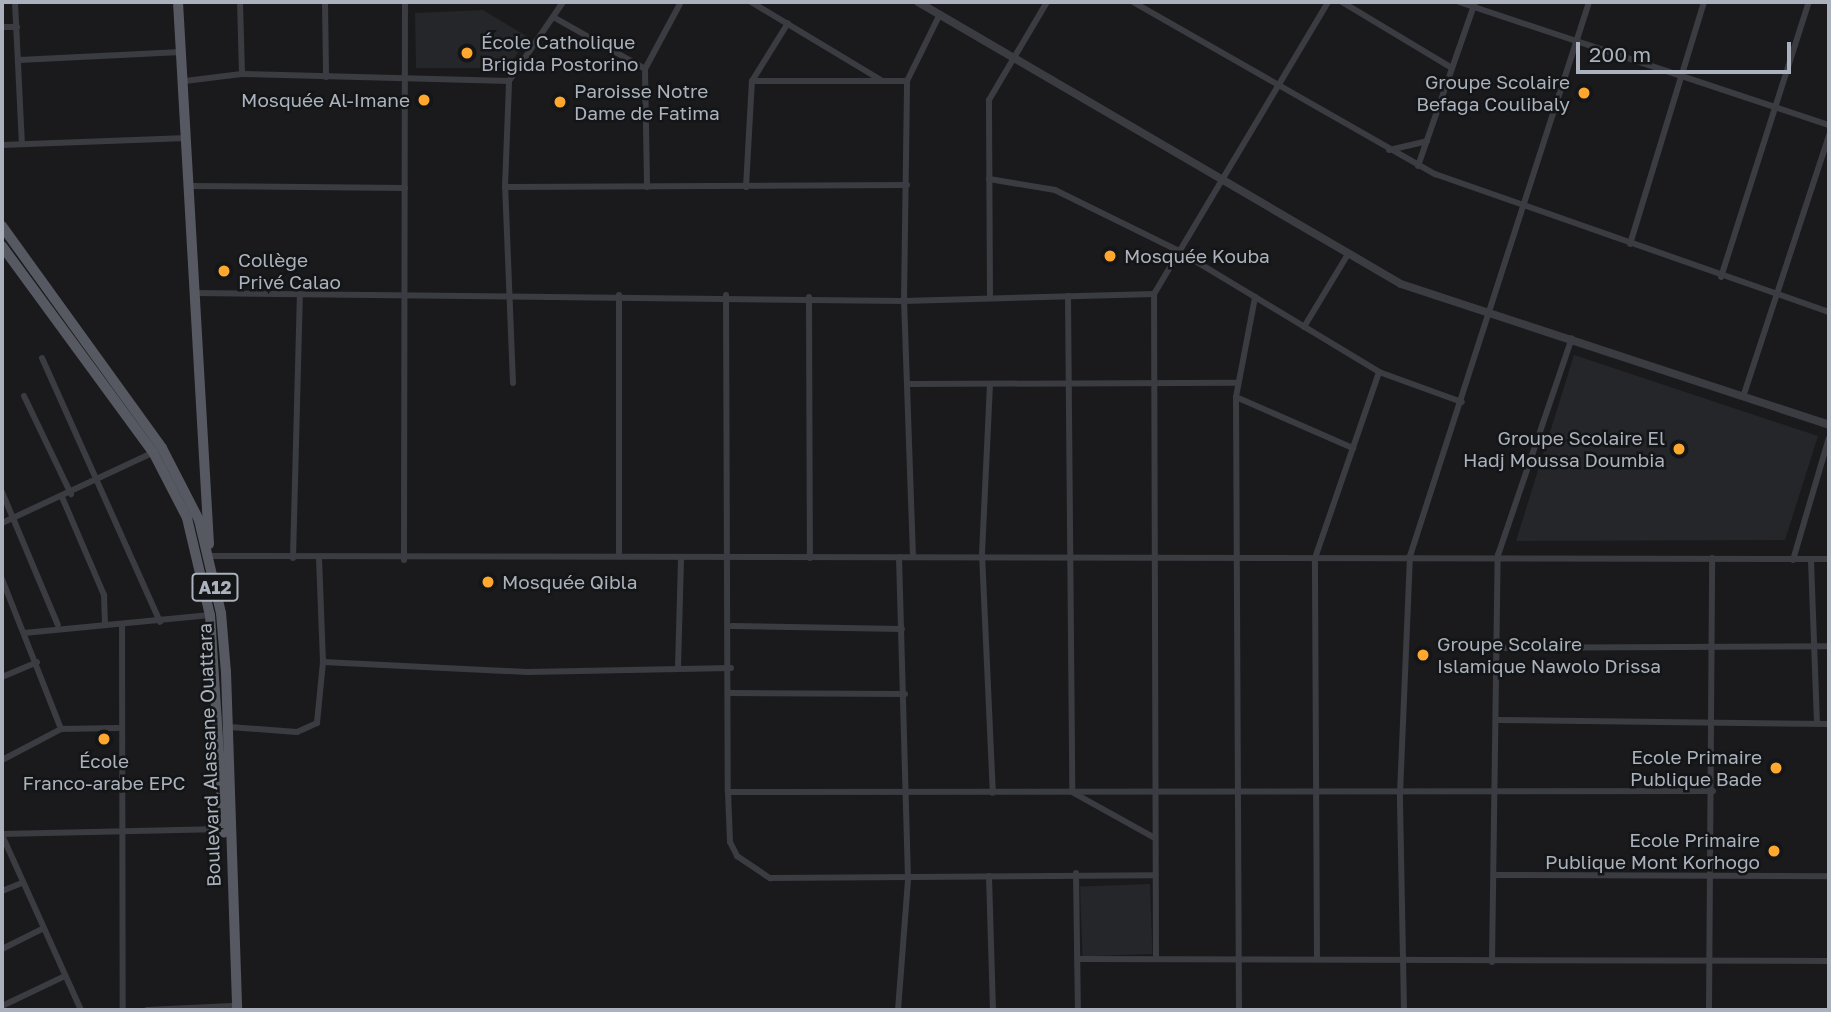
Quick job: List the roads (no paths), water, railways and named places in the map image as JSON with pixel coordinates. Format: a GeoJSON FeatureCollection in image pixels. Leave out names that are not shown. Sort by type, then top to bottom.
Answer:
{"type":"FeatureCollection","features":[{"type":"Feature","properties":{"kind":"main road","name":"A12"},"geometry":{"type":"LineString","coordinates":[[178,2],[185,81],[206,475],[203,557]]}},
{"type":"Feature","properties":{"kind":"main road","name":"Boulevard Alassane Ouattara"},"geometry":{"type":"LineString","coordinates":[[2,226],[158,450],[203,557],[211,615],[227,829],[233,1009]]}},
{"type":"Feature","properties":{"kind":"main road","name":"Boulevard Alassane Ouattara"},"geometry":{"type":"LineString","coordinates":[[2,246],[181,477],[221,613],[229,727],[227,829]]}},
{"type":"Feature","properties":{"kind":"main road"},"geometry":{"type":"LineString","coordinates":[[181,477],[188,482],[206,475]]}},
{"type":"Feature","properties":{"kind":"street"},"geometry":{"type":"LineString","coordinates":[[15,2],[22,144]]}},
{"type":"Feature","properties":{"kind":"street"},"geometry":{"type":"LineString","coordinates":[[240,2],[242,74]]}},
{"type":"Feature","properties":{"kind":"street"},"geometry":{"type":"LineString","coordinates":[[325,2],[326,77]]}},
{"type":"Feature","properties":{"kind":"street"},"geometry":{"type":"LineString","coordinates":[[404,560],[405,2]]}},
{"type":"Feature","properties":{"kind":"street"},"geometry":{"type":"LineString","coordinates":[[513,383],[505,187],[509,81],[555,18],[562,2]]}},
{"type":"Feature","properties":{"kind":"street"},"geometry":{"type":"LineString","coordinates":[[647,187],[645,69],[681,2]]}},
{"type":"Feature","properties":{"kind":"street"},"geometry":{"type":"LineString","coordinates":[[751,2],[882,81]]}},
{"type":"Feature","properties":{"kind":"street"},"geometry":{"type":"LineString","coordinates":[[918,2],[1217,181],[1427,295],[1490,311],[1744,394],[1829,425]]}},
{"type":"Feature","properties":{"kind":"street"},"geometry":{"type":"LineString","coordinates":[[990,298],[989,100],[1047,2]]}},
{"type":"Feature","properties":{"kind":"street"},"geometry":{"type":"LineString","coordinates":[[1133,2],[1419,166],[1526,210],[1829,312]]}},
{"type":"Feature","properties":{"kind":"street"},"geometry":{"type":"LineString","coordinates":[[1156,958],[1154,293],[1217,181],[1328,2]]}},
{"type":"Feature","properties":{"kind":"street"},"geometry":{"type":"LineString","coordinates":[[1342,2],[1452,68]]}},
{"type":"Feature","properties":{"kind":"street"},"geometry":{"type":"LineString","coordinates":[[1460,2],[1474,4],[1829,125]]}},
{"type":"Feature","properties":{"kind":"street"},"geometry":{"type":"LineString","coordinates":[[1404,1010],[1400,794],[1410,556],[1526,210],[1589,2]]}},
{"type":"Feature","properties":{"kind":"street"},"geometry":{"type":"LineString","coordinates":[[1630,244],[1704,2]]}},
{"type":"Feature","properties":{"kind":"street"},"geometry":{"type":"LineString","coordinates":[[1721,276],[1809,2]]}},
{"type":"Feature","properties":{"kind":"street"},"geometry":{"type":"LineString","coordinates":[[1419,166],[1474,4]]}},
{"type":"Feature","properties":{"kind":"street"},"geometry":{"type":"LineString","coordinates":[[913,557],[910,384],[904,301],[907,81],[940,14]]}},
{"type":"Feature","properties":{"kind":"street"},"geometry":{"type":"LineString","coordinates":[[555,18],[645,69]]}},
{"type":"Feature","properties":{"kind":"street"},"geometry":{"type":"LineString","coordinates":[[746,187],[752,81],[788,23]]}},
{"type":"Feature","properties":{"kind":"street"},"geometry":{"type":"LineString","coordinates":[[2,27],[17,27]]}},
{"type":"Feature","properties":{"kind":"street"},"geometry":{"type":"LineString","coordinates":[[19,60],[181,52]]}},
{"type":"Feature","properties":{"kind":"street"},"geometry":{"type":"LineString","coordinates":[[185,81],[242,74],[509,81]]}},
{"type":"Feature","properties":{"kind":"street"},"geometry":{"type":"LineString","coordinates":[[752,81],[907,81]]}},
{"type":"Feature","properties":{"kind":"street"},"geometry":{"type":"LineString","coordinates":[[1744,394],[1774,294],[1829,135]]}},
{"type":"Feature","properties":{"kind":"street"},"geometry":{"type":"LineString","coordinates":[[2,145],[187,138]]}},
{"type":"Feature","properties":{"kind":"street"},"geometry":{"type":"LineString","coordinates":[[1389,150],[1427,141]]}},
{"type":"Feature","properties":{"kind":"street"},"geometry":{"type":"LineString","coordinates":[[989,179],[1055,190],[1177,250],[1379,372],[1462,402]]}},
{"type":"Feature","properties":{"kind":"street"},"geometry":{"type":"LineString","coordinates":[[505,187],[907,185]]}},
{"type":"Feature","properties":{"kind":"street"},"geometry":{"type":"LineString","coordinates":[[189,186],[405,188]]}},
{"type":"Feature","properties":{"kind":"street"},"geometry":{"type":"LineString","coordinates":[[1304,327],[1348,254]]}},
{"type":"Feature","properties":{"kind":"street"},"geometry":{"type":"LineString","coordinates":[[195,293],[726,295],[904,301],[1154,293]]}},
{"type":"Feature","properties":{"kind":"street"},"geometry":{"type":"LineString","coordinates":[[293,558],[300,294]]}},
{"type":"Feature","properties":{"kind":"street"},"geometry":{"type":"LineString","coordinates":[[619,295],[619,554]]}},
{"type":"Feature","properties":{"kind":"street"},"geometry":{"type":"LineString","coordinates":[[726,295],[732,626],[727,792],[730,842],[737,856],[769,878],[908,879],[1076,873],[1155,875]]}},
{"type":"Feature","properties":{"kind":"street"},"geometry":{"type":"LineString","coordinates":[[1068,296],[1072,792]]}},
{"type":"Feature","properties":{"kind":"street"},"geometry":{"type":"LineString","coordinates":[[1239,1010],[1236,795],[1237,383],[1255,297]]}},
{"type":"Feature","properties":{"kind":"street"},"geometry":{"type":"LineString","coordinates":[[809,298],[810,558]]}},
{"type":"Feature","properties":{"kind":"street"},"geometry":{"type":"LineString","coordinates":[[1492,962],[1496,720],[1494,648],[1498,555],[1572,338]]}},
{"type":"Feature","properties":{"kind":"street"},"geometry":{"type":"LineString","coordinates":[[42,358],[100,481],[160,622]]}},
{"type":"Feature","properties":{"kind":"street"},"geometry":{"type":"LineString","coordinates":[[1317,958],[1315,558],[1379,372]]}},
{"type":"Feature","properties":{"kind":"street"},"geometry":{"type":"LineString","coordinates":[[910,384],[1237,383]]}},
{"type":"Feature","properties":{"kind":"street"},"geometry":{"type":"LineString","coordinates":[[990,384],[982,554],[993,793]]}},
{"type":"Feature","properties":{"kind":"street"},"geometry":{"type":"LineString","coordinates":[[24,396],[71,494]]}},
{"type":"Feature","properties":{"kind":"street"},"geometry":{"type":"LineString","coordinates":[[1237,397],[1353,448]]}},
{"type":"Feature","properties":{"kind":"street"},"geometry":{"type":"LineString","coordinates":[[1793,560],[1829,438]]}},
{"type":"Feature","properties":{"kind":"street"},"geometry":{"type":"LineString","coordinates":[[2,523],[100,481],[158,450]]}},
{"type":"Feature","properties":{"kind":"street"},"geometry":{"type":"LineString","coordinates":[[2,492],[58,625]]}},
{"type":"Feature","properties":{"kind":"street"},"geometry":{"type":"LineString","coordinates":[[62,497],[104,595],[105,624]]}},
{"type":"Feature","properties":{"kind":"street"},"geometry":{"type":"LineString","coordinates":[[203,557],[404,560],[619,554],[730,560],[982,554],[1071,559],[1498,555],[1829,559]]}},
{"type":"Feature","properties":{"kind":"street"},"geometry":{"type":"LineString","coordinates":[[678,667],[681,557]]}},
{"type":"Feature","properties":{"kind":"street"},"geometry":{"type":"LineString","coordinates":[[898,1010],[908,879],[905,694],[899,557]]}},
{"type":"Feature","properties":{"kind":"street"},"geometry":{"type":"LineString","coordinates":[[229,727],[309,730],[321,709],[323,662],[319,558]]}},
{"type":"Feature","properties":{"kind":"street"},"geometry":{"type":"LineString","coordinates":[[1709,1010],[1713,874],[1712,558]]}},
{"type":"Feature","properties":{"kind":"street"},"geometry":{"type":"LineString","coordinates":[[1811,560],[1817,724]]}},
{"type":"Feature","properties":{"kind":"street"},"geometry":{"type":"LineString","coordinates":[[2,579],[37,662],[61,729]]}},
{"type":"Feature","properties":{"kind":"street"},"geometry":{"type":"LineString","coordinates":[[24,633],[58,625],[160,622],[211,615]]}},
{"type":"Feature","properties":{"kind":"street"},"geometry":{"type":"LineString","coordinates":[[122,624],[118,728],[123,1010]]}},
{"type":"Feature","properties":{"kind":"street"},"geometry":{"type":"LineString","coordinates":[[732,626],[902,629]]}},
{"type":"Feature","properties":{"kind":"street"},"geometry":{"type":"LineString","coordinates":[[1494,648],[1829,646]]}},
{"type":"Feature","properties":{"kind":"street"},"geometry":{"type":"LineString","coordinates":[[2,677],[37,662]]}},
{"type":"Feature","properties":{"kind":"street"},"geometry":{"type":"LineString","coordinates":[[323,662],[528,672],[731,667]]}},
{"type":"Feature","properties":{"kind":"street"},"geometry":{"type":"LineString","coordinates":[[730,693],[905,694]]}},
{"type":"Feature","properties":{"kind":"street"},"geometry":{"type":"LineString","coordinates":[[1496,720],[1829,724]]}},
{"type":"Feature","properties":{"kind":"street"},"geometry":{"type":"LineString","coordinates":[[2,760],[61,729],[118,728]]}},
{"type":"Feature","properties":{"kind":"street"},"geometry":{"type":"LineString","coordinates":[[727,792],[1072,792],[1155,796],[1713,791]]}},
{"type":"Feature","properties":{"kind":"street"},"geometry":{"type":"LineString","coordinates":[[1072,792],[1155,838]]}},
{"type":"Feature","properties":{"kind":"street"},"geometry":{"type":"LineString","coordinates":[[81,1010],[42,929],[2,835],[121,834],[227,829]]}},
{"type":"Feature","properties":{"kind":"street"},"geometry":{"type":"LineString","coordinates":[[1076,873],[1078,1010]]}},
{"type":"Feature","properties":{"kind":"street"},"geometry":{"type":"LineString","coordinates":[[1494,875],[1829,876]]}},
{"type":"Feature","properties":{"kind":"street"},"geometry":{"type":"LineString","coordinates":[[989,876],[993,1010]]}},
{"type":"Feature","properties":{"kind":"street"},"geometry":{"type":"LineString","coordinates":[[2,891],[22,883]]}},
{"type":"Feature","properties":{"kind":"street"},"geometry":{"type":"LineString","coordinates":[[2,949],[42,929]]}},
{"type":"Feature","properties":{"kind":"street"},"geometry":{"type":"LineString","coordinates":[[1077,959],[1829,961]]}},
{"type":"Feature","properties":{"kind":"street"},"geometry":{"type":"LineString","coordinates":[[2,1006],[65,976]]}},
{"type":"Feature","properties":{"kind":"street"},"geometry":{"type":"LineString","coordinates":[[147,1010],[233,1009]]}},
{"type":"Feature","properties":{"kind":"place","name":"École Catholique Brigida Postorino"},"geometry":{"type":"Point","coordinates":[467,53]}},
{"type":"Feature","properties":{"kind":"place","name":"Groupe Scolaire Befaga Coulibaly"},"geometry":{"type":"Point","coordinates":[1584,93]}},
{"type":"Feature","properties":{"kind":"place","name":"Mosquée Al-Imane"},"geometry":{"type":"Point","coordinates":[424,100]}},
{"type":"Feature","properties":{"kind":"place","name":"Paroisse Notre Dame de Fatima"},"geometry":{"type":"Point","coordinates":[560,102]}},
{"type":"Feature","properties":{"kind":"place","name":"Mosquée Kouba"},"geometry":{"type":"Point","coordinates":[1110,256]}},
{"type":"Feature","properties":{"kind":"place","name":"Collège Privé Calao"},"geometry":{"type":"Point","coordinates":[224,271]}},
{"type":"Feature","properties":{"kind":"place","name":"Groupe Scolaire El Hadj Moussa Doumbia"},"geometry":{"type":"Point","coordinates":[1679,449]}},
{"type":"Feature","properties":{"kind":"place","name":"Mosquée Qibla"},"geometry":{"type":"Point","coordinates":[488,582]}},
{"type":"Feature","properties":{"kind":"place","name":"Groupe Scolaire Islamique Nawolo Drissa"},"geometry":{"type":"Point","coordinates":[1423,655]}},
{"type":"Feature","properties":{"kind":"place","name":"École Franco-arabe EPC"},"geometry":{"type":"Point","coordinates":[104,739]}},
{"type":"Feature","properties":{"kind":"place","name":"Ecole Primaire Publique Bade"},"geometry":{"type":"Point","coordinates":[1776,768]}},
{"type":"Feature","properties":{"kind":"place","name":"Ecole Primaire Publique Mont Korhogo"},"geometry":{"type":"Point","coordinates":[1774,851]}}]}
